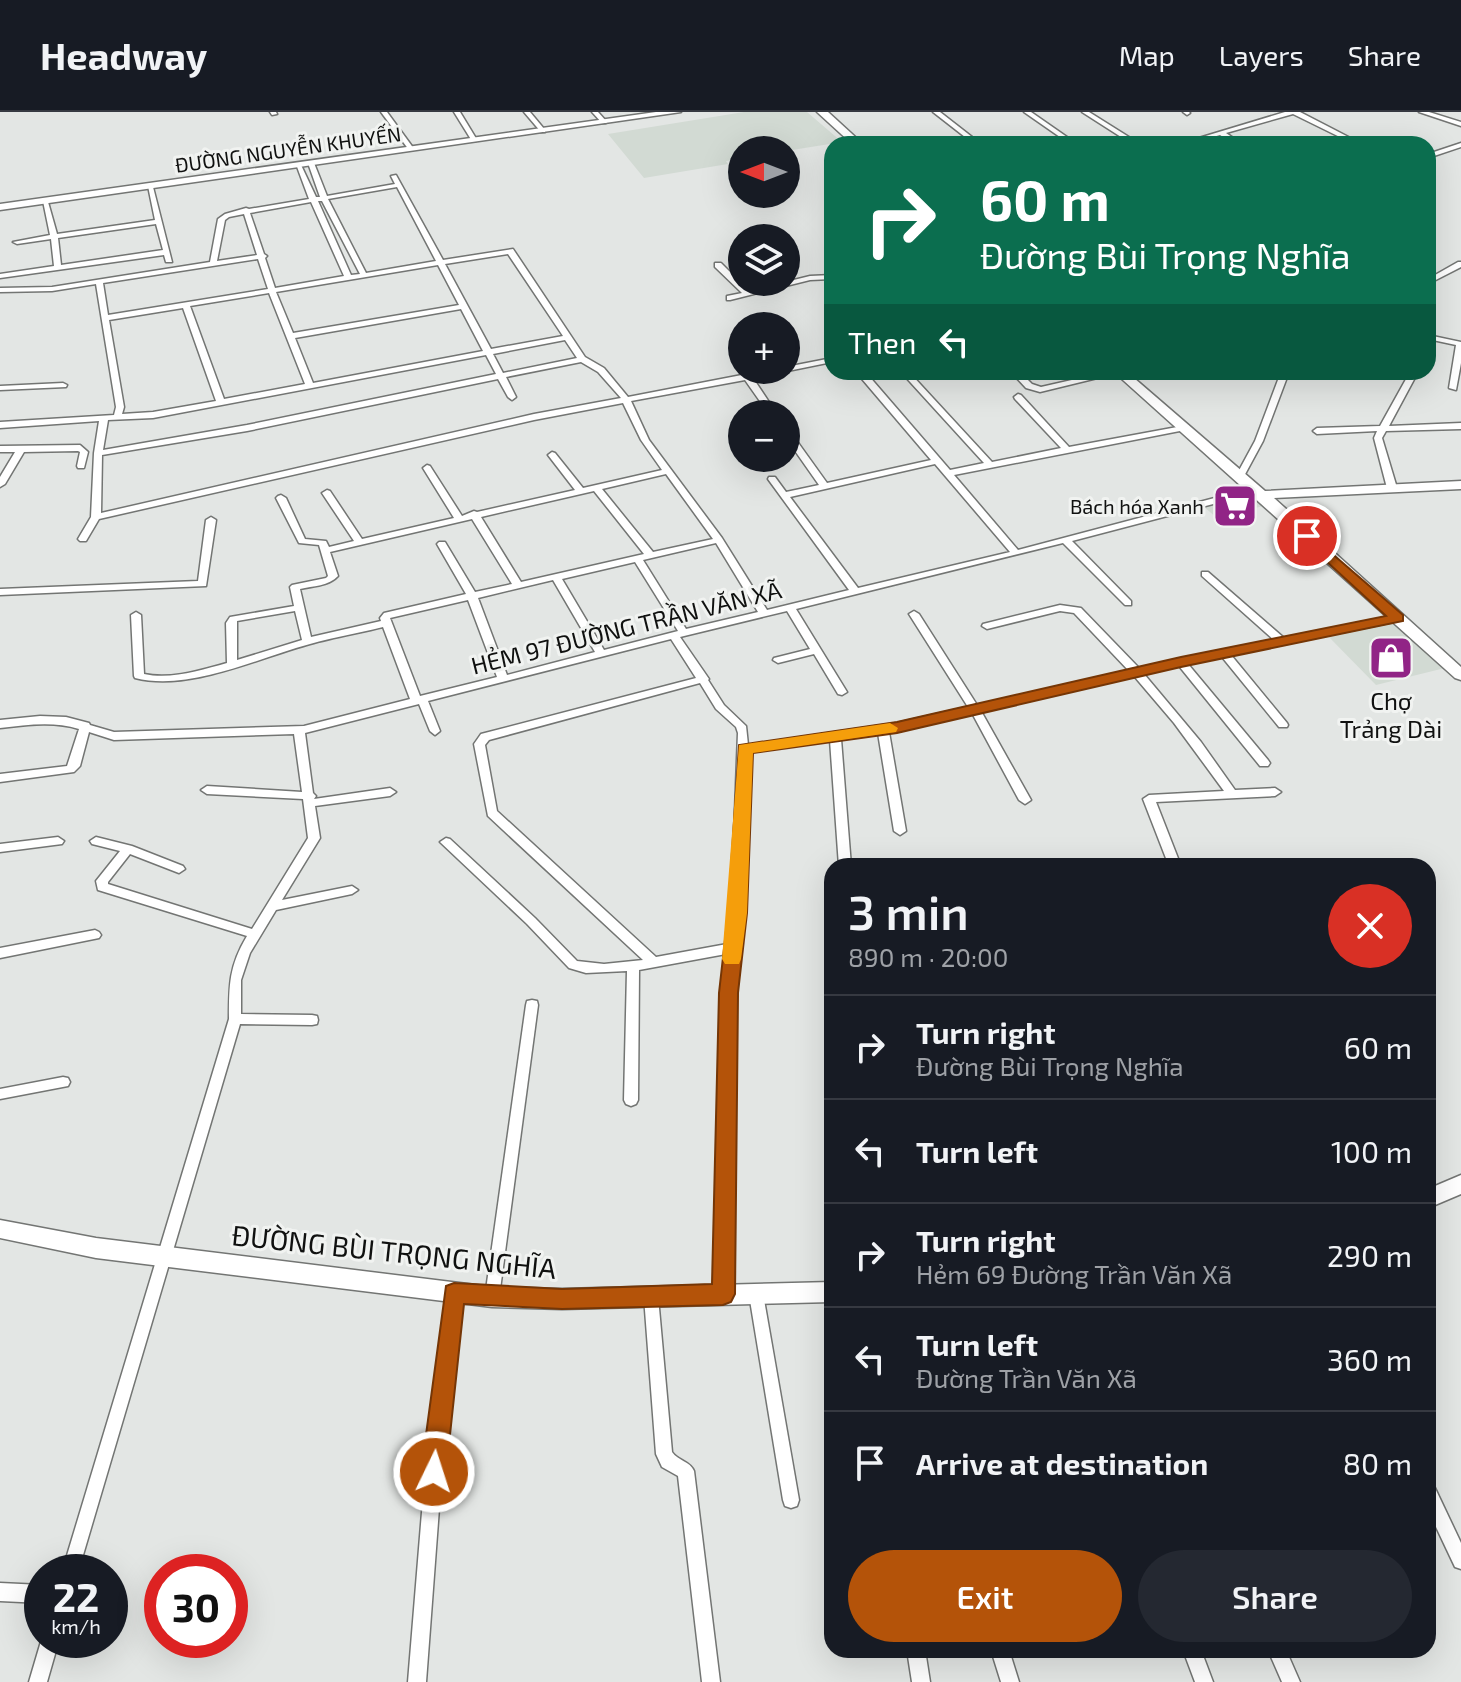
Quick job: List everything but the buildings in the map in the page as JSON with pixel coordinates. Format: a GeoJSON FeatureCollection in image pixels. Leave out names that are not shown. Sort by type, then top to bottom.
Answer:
{"type":"FeatureCollection","features":[{"type":"Feature","properties":{"kind":"street"},"geometry":{"type":"LineString","coordinates":[[384,112],[411,149]]}},
{"type":"Feature","properties":{"kind":"street"},"geometry":{"type":"LineString","coordinates":[[457,112],[474,140]]}},
{"type":"Feature","properties":{"kind":"street"},"geometry":{"type":"LineString","coordinates":[[527,112],[543,131]]}},
{"type":"Feature","properties":{"kind":"street"},"geometry":{"type":"LineString","coordinates":[[595,112],[604,122]]}},
{"type":"Feature","properties":{"kind":"street","name":"ĐƯỜNG NGUYỄN KHUYẾN"},"geometry":{"type":"LineString","coordinates":[[0,207],[676,112]]}},
{"type":"Feature","properties":{"kind":"street"},"geometry":{"type":"LineString","coordinates":[[822,112],[849,136]]}},
{"type":"Feature","properties":{"kind":"street"},"geometry":{"type":"LineString","coordinates":[[936,112],[968,136]]}},
{"type":"Feature","properties":{"kind":"street"},"geometry":{"type":"LineString","coordinates":[[1027,112],[1062,136]]}},
{"type":"Feature","properties":{"kind":"street"},"geometry":{"type":"LineString","coordinates":[[1085,112],[1124,136]]}},
{"type":"Feature","properties":{"kind":"street"},"geometry":{"type":"LineString","coordinates":[[1210,136],[1293,112],[1342,136]]}},
{"type":"Feature","properties":{"kind":"street"},"geometry":{"type":"LineString","coordinates":[[1422,112],[1461,124]]}},
{"type":"Feature","properties":{"kind":"street"},"geometry":{"type":"LineString","coordinates":[[1221,133],[1226,136]]}},
{"type":"Feature","properties":{"kind":"street"},"geometry":{"type":"LineString","coordinates":[[1436,154],[1461,145]]}},
{"type":"Feature","properties":{"kind":"street"},"geometry":{"type":"LineString","coordinates":[[1444,151],[1461,156]]}},
{"type":"Feature","properties":{"kind":"street"},"geometry":{"type":"LineString","coordinates":[[311,163],[324,198],[364,275]]}},
{"type":"Feature","properties":{"kind":"street"},"geometry":{"type":"LineString","coordinates":[[298,165],[348,278]]}},
{"type":"Feature","properties":{"kind":"street"},"geometry":{"type":"LineString","coordinates":[[394,176],[512,397]]}},
{"type":"Feature","properties":{"kind":"street"},"geometry":{"type":"LineString","coordinates":[[213,264],[223,217],[246,210],[399,185]]}},
{"type":"Feature","properties":{"kind":"street"},"geometry":{"type":"LineString","coordinates":[[150,187],[172,271]]}},
{"type":"Feature","properties":{"kind":"street"},"geometry":{"type":"LineString","coordinates":[[45,202],[58,268]]}},
{"type":"Feature","properties":{"kind":"street"},"geometry":{"type":"LineString","coordinates":[[246,210],[272,291],[310,386]]}},
{"type":"Feature","properties":{"kind":"street"},"geometry":{"type":"LineString","coordinates":[[17,242],[158,222]]}},
{"type":"Feature","properties":{"kind":"street"},"geometry":{"type":"LineString","coordinates":[[106,318],[510,251],[582,359],[601,370],[626,399],[645,440],[719,540],[764,613]]}},
{"type":"Feature","properties":{"kind":"street"},"geometry":{"type":"LineString","coordinates":[[0,276],[167,252]]}},
{"type":"Feature","properties":{"kind":"street"},"geometry":{"type":"LineString","coordinates":[[0,290],[52,289],[263,256]]}},
{"type":"Feature","properties":{"kind":"street"},"geometry":{"type":"LineString","coordinates":[[1436,278],[1461,264]]}},
{"type":"Feature","properties":{"kind":"street"},"geometry":{"type":"LineString","coordinates":[[718,265],[728,275]]}},
{"type":"Feature","properties":{"kind":"street"},"geometry":{"type":"LineString","coordinates":[[800,279],[824,273]]}},
{"type":"Feature","properties":{"kind":"street"},"geometry":{"type":"LineString","coordinates":[[99,282],[120,407],[117,418]]}},
{"type":"Feature","properties":{"kind":"street"},"geometry":{"type":"LineString","coordinates":[[730,298],[737,296]]}},
{"type":"Feature","properties":{"kind":"street"},"geometry":{"type":"LineString","coordinates":[[186,305],[221,402]]}},
{"type":"Feature","properties":{"kind":"street"},"geometry":{"type":"LineString","coordinates":[[292,336],[464,306]]}},
{"type":"Feature","properties":{"kind":"street"},"geometry":{"type":"LineString","coordinates":[[0,425],[153,415],[569,337]]}},
{"type":"Feature","properties":{"kind":"street"},"geometry":{"type":"LineString","coordinates":[[1436,339],[1460,344],[1453,388]]}},
{"type":"Feature","properties":{"kind":"street"},"geometry":{"type":"LineString","coordinates":[[98,453],[247,428],[582,359]]}},
{"type":"Feature","properties":{"kind":"street"},"geometry":{"type":"LineString","coordinates":[[800,367],[824,362]]}},
{"type":"Feature","properties":{"kind":"street"},"geometry":{"type":"LineString","coordinates":[[96,517],[459,433],[728,380]]}},
{"type":"Feature","properties":{"kind":"street"},"geometry":{"type":"LineString","coordinates":[[868,380],[1016,553]]}},
{"type":"Feature","properties":{"kind":"street"},"geometry":{"type":"LineString","coordinates":[[912,380],[990,465]]}},
{"type":"Feature","properties":{"kind":"street"},"geometry":{"type":"LineString","coordinates":[[1023,380],[1040,390],[1084,380]]}},
{"type":"Feature","properties":{"kind":"street"},"geometry":{"type":"LineString","coordinates":[[1129,380],[1259,492],[1461,675]]}},
{"type":"Feature","properties":{"kind":"street"},"geometry":{"type":"LineString","coordinates":[[1240,476],[1259,441],[1282,380]]}},
{"type":"Feature","properties":{"kind":"street"},"geometry":{"type":"LineString","coordinates":[[1392,488],[1379,447],[1380,430],[1409,380]]}},
{"type":"Feature","properties":{"kind":"street"},"geometry":{"type":"LineString","coordinates":[[0,388],[63,385]]}},
{"type":"Feature","properties":{"kind":"street"},"geometry":{"type":"LineString","coordinates":[[1018,397],[1067,450]]}},
{"type":"Feature","properties":{"kind":"street"},"geometry":{"type":"LineString","coordinates":[[83,539],[96,517],[98,453],[104,419]]}},
{"type":"Feature","properties":{"kind":"street"},"geometry":{"type":"LineString","coordinates":[[1317,431],[1461,426]]}},
{"type":"Feature","properties":{"kind":"street"},"geometry":{"type":"LineString","coordinates":[[948,473],[1185,427]]}},
{"type":"Feature","properties":{"kind":"street"},"geometry":{"type":"LineString","coordinates":[[0,449],[80,448],[84,452],[81,466]]}},
{"type":"Feature","properties":{"kind":"street"},"geometry":{"type":"LineString","coordinates":[[0,484],[21,449]]}},
{"type":"Feature","properties":{"kind":"street"},"geometry":{"type":"LineString","coordinates":[[800,451],[825,486]]}},
{"type":"Feature","properties":{"kind":"street"},"geometry":{"type":"LineString","coordinates":[[552,455],[580,490]]}},
{"type":"Feature","properties":{"kind":"street"},"geometry":{"type":"LineString","coordinates":[[785,495],[937,461]]}},
{"type":"Feature","properties":{"kind":"street"},"geometry":{"type":"LineString","coordinates":[[427,468],[459,518]]}},
{"type":"Feature","properties":{"kind":"street"},"geometry":{"type":"LineString","coordinates":[[326,550],[668,471]]}},
{"type":"Feature","properties":{"kind":"street"},"geometry":{"type":"LineString","coordinates":[[772,479],[855,591]]}},
{"type":"Feature","properties":{"kind":"street"},"geometry":{"type":"LineString","coordinates":[[1259,492],[1461,485]]}},
{"type":"Feature","properties":{"kind":"street"},"geometry":{"type":"LineString","coordinates":[[596,487],[650,555]]}},
{"type":"Feature","properties":{"kind":"street","name":"HẺM 97 ĐƯỜNG TRẦN VĂN XÃ"},"geometry":{"type":"LineString","coordinates":[[0,724],[40,720],[85,725],[114,736],[299,730],[1259,492]]}},
{"type":"Feature","properties":{"kind":"street"},"geometry":{"type":"LineString","coordinates":[[327,493],[359,542]]}},
{"type":"Feature","properties":{"kind":"street"},"geometry":{"type":"LineString","coordinates":[[281,498],[302,541],[320,542],[326,550],[332,579],[295,587],[307,641]]}},
{"type":"Feature","properties":{"kind":"street"},"geometry":{"type":"LineString","coordinates":[[474,514],[518,585]]}},
{"type":"Feature","properties":{"kind":"street"},"geometry":{"type":"LineString","coordinates":[[0,592],[203,584],[211,520]]}},
{"type":"Feature","properties":{"kind":"street"},"geometry":{"type":"LineString","coordinates":[[1064,539],[1128,603]]}},
{"type":"Feature","properties":{"kind":"street"},"geometry":{"type":"LineString","coordinates":[[435,731],[385,618],[388,615],[719,540]]}},
{"type":"Feature","properties":{"kind":"street"},"geometry":{"type":"LineString","coordinates":[[442,544],[472,596],[503,678]]}},
{"type":"Feature","properties":{"kind":"street"},"geometry":{"type":"LineString","coordinates":[[637,558],[725,713],[741,726],[745,749],[728,993],[723,1294]]}},
{"type":"Feature","properties":{"kind":"street"},"geometry":{"type":"LineString","coordinates":[[1205,574],[1282,642]]}},
{"type":"Feature","properties":{"kind":"street"},"geometry":{"type":"LineString","coordinates":[[556,577],[601,654]]}},
{"type":"Feature","properties":{"kind":"street"},"geometry":{"type":"LineString","coordinates":[[790,607],[842,692]]}},
{"type":"Feature","properties":{"kind":"street"},"geometry":{"type":"LineString","coordinates":[[987,626],[1073,607],[1139,672],[1232,794]]}},
{"type":"Feature","properties":{"kind":"street"},"geometry":{"type":"LineString","coordinates":[[232,666],[231,623],[234,619],[298,608]]}},
{"type":"Feature","properties":{"kind":"street"},"geometry":{"type":"LineString","coordinates":[[914,614],[975,710],[1025,800]]}},
{"type":"Feature","properties":{"kind":"street"},"geometry":{"type":"LineString","coordinates":[[136,615],[138,672],[144,679],[232,666],[307,641],[388,623]]}},
{"type":"Feature","properties":{"kind":"street"},"geometry":{"type":"LineString","coordinates":[[745,749],[883,729],[1181,662],[1398,618]]}},
{"type":"Feature","properties":{"kind":"street"},"geometry":{"type":"LineString","coordinates":[[778,660],[818,650]]}},
{"type":"Feature","properties":{"kind":"street"},"geometry":{"type":"LineString","coordinates":[[1225,654],[1283,725]]}},
{"type":"Feature","properties":{"kind":"street"},"geometry":{"type":"LineString","coordinates":[[1181,662],[1264,763]]}},
{"type":"Feature","properties":{"kind":"street"},"geometry":{"type":"LineString","coordinates":[[652,961],[492,813],[479,744],[485,737],[704,679]]}},
{"type":"Feature","properties":{"kind":"street"},"geometry":{"type":"LineString","coordinates":[[0,778],[57,773],[74,766],[85,725]]}},
{"type":"Feature","properties":{"kind":"street"},"geometry":{"type":"LineString","coordinates":[[883,729],[900,831]]}},
{"type":"Feature","properties":{"kind":"street"},"geometry":{"type":"LineString","coordinates":[[75,1554],[235,1019],[235,980],[244,952],[314,838],[299,730]]}},
{"type":"Feature","properties":{"kind":"street"},"geometry":{"type":"LineString","coordinates":[[835,736],[844,858]]}},
{"type":"Feature","properties":{"kind":"street"},"geometry":{"type":"LineString","coordinates":[[207,790],[310,799],[390,792]]}},
{"type":"Feature","properties":{"kind":"street"},"geometry":{"type":"LineString","coordinates":[[1172,858],[1149,799],[1275,792]]}},
{"type":"Feature","properties":{"kind":"street"},"geometry":{"type":"LineString","coordinates":[[0,848],[58,841]]}},
{"type":"Feature","properties":{"kind":"street"},"geometry":{"type":"LineString","coordinates":[[96,841],[128,849],[179,869]]}},
{"type":"Feature","properties":{"kind":"street"},"geometry":{"type":"LineString","coordinates":[[446,842],[573,965],[590,970],[733,948]]}},
{"type":"Feature","properties":{"kind":"street"},"geometry":{"type":"LineString","coordinates":[[128,849],[102,881],[102,887],[255,934]]}},
{"type":"Feature","properties":{"kind":"street"},"geometry":{"type":"LineString","coordinates":[[273,906],[352,890]]}},
{"type":"Feature","properties":{"kind":"street"},"geometry":{"type":"LineString","coordinates":[[0,953],[95,935]]}},
{"type":"Feature","properties":{"kind":"street"},"geometry":{"type":"LineString","coordinates":[[631,1100],[633,965]]}},
{"type":"Feature","properties":{"kind":"street"},"geometry":{"type":"LineString","coordinates":[[492,1297],[532,1005]]}},
{"type":"Feature","properties":{"kind":"street"},"geometry":{"type":"LineString","coordinates":[[235,1019],[312,1020]]}},
{"type":"Feature","properties":{"kind":"street"},"geometry":{"type":"LineString","coordinates":[[0,1094],[63,1082]]}},
{"type":"Feature","properties":{"kind":"street"},"geometry":{"type":"LineString","coordinates":[[1436,1195],[1461,1184]]}},
{"type":"Feature","properties":{"kind":"street","name":"ĐƯỜNG BÙI TRỌNG NGHĨA"},"geometry":{"type":"LineString","coordinates":[[0,1229],[96,1248],[492,1297],[824,1292]]}},
{"type":"Feature","properties":{"kind":"street"},"geometry":{"type":"LineString","coordinates":[[417,1682],[438,1415],[454,1293]]}},
{"type":"Feature","properties":{"kind":"street"},"geometry":{"type":"LineString","coordinates":[[756,1294],[791,1500]]}},
{"type":"Feature","properties":{"kind":"street"},"geometry":{"type":"LineString","coordinates":[[651,1297],[664,1454],[668,1461],[686,1471],[711,1682]]}},
{"type":"Feature","properties":{"kind":"street"},"geometry":{"type":"LineString","coordinates":[[1436,1509],[1461,1561]]}},
{"type":"Feature","properties":{"kind":"street"},"geometry":{"type":"LineString","coordinates":[[0,1592],[24,1593]]}},
{"type":"Feature","properties":{"kind":"street"},"geometry":{"type":"LineString","coordinates":[[38,1682],[45,1658]]}},
{"type":"Feature","properties":{"kind":"street"},"geometry":{"type":"LineString","coordinates":[[917,1658],[921,1682]]}},
{"type":"Feature","properties":{"kind":"street"},"geometry":{"type":"LineString","coordinates":[[1002,1658],[1010,1682]]}},
{"type":"Feature","properties":{"kind":"street"},"geometry":{"type":"LineString","coordinates":[[1195,1658],[1204,1682]]}},
{"type":"Feature","properties":{"kind":"street"},"geometry":{"type":"LineString","coordinates":[[1280,1658],[1291,1682]]}},
{"type":"Feature","properties":{"kind":"shaded area"},"geometry":{"type":"Polygon","coordinates":[[[744,112],[807,112],[835,136],[824,136],[824,145],[800,149],[800,136],[728,136],[728,164],[644,178],[608,134],[744,112]]]}},
{"type":"Feature","properties":{"kind":"shaded area","name":"Bách hóa Xanh"},"geometry":{"type":"Polygon","coordinates":[[[1253,493],[1267,505],[1217,518],[1203,506],[1253,493]]]}},
{"type":"Feature","properties":{"kind":"shaded area","name":"Chợ Trảng Dài"},"geometry":{"type":"Polygon","coordinates":[[[1394,622],[1445,668],[1376,685],[1328,636],[1394,622]]]}},
{"type":"Feature","properties":{"kind":"slow traffic"},"geometry":{"type":"LineString","coordinates":[[732,959],[745,749],[890,728]]}},
{"type":"Feature","properties":{"kind":"place","name":"Bách hóa Xanh"},"geometry":{"type":"Point","coordinates":[1235,506]}},
{"type":"Feature","properties":{"kind":"place","name":"Chợ Trảng Dài"},"geometry":{"type":"Point","coordinates":[1391,658]}},
{"type":"Feature","properties":{"kind":"route"},"geometry":{"type":"LineString","coordinates":[[434,1472],[454,1293],[562,1299],[723,1294],[728,993],[737,913],[745,749],[897,727],[1181,662],[1398,618],[1307,536]]}}]}
